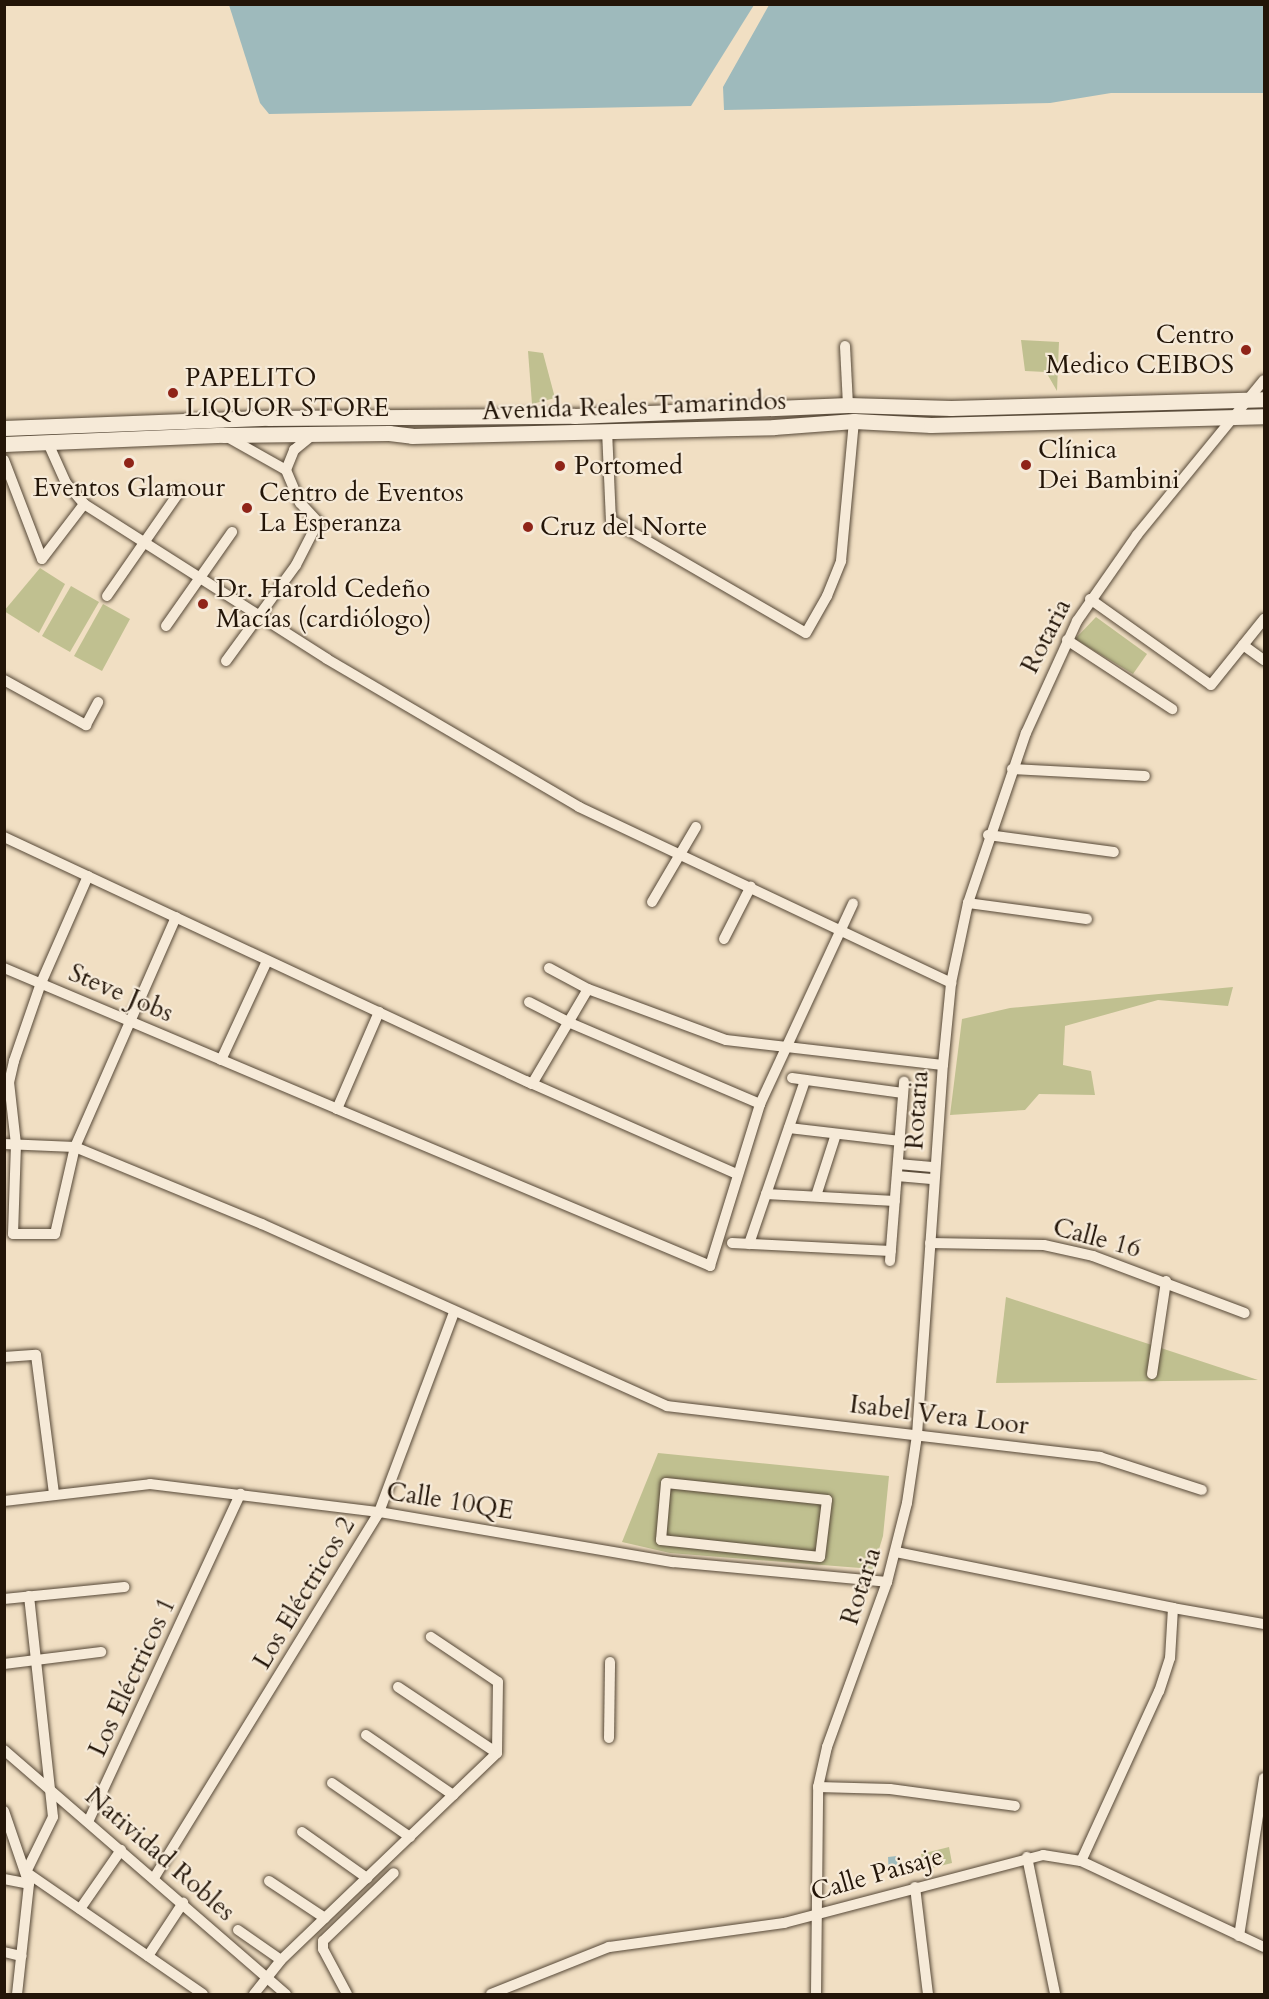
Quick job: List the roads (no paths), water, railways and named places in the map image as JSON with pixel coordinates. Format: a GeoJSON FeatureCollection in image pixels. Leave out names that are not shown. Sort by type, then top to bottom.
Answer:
{"type":"FeatureCollection","features":[{"type":"Feature","properties":{"kind":"main road","name":"Avenida Reales Tamarindos"},"geometry":{"type":"LineString","coordinates":[[4,428],[268,418],[574,416],[848,405],[951,408],[1257,399]]}},
{"type":"Feature","properties":{"kind":"main road"},"geometry":{"type":"LineString","coordinates":[[951,408],[951,424]]}},
{"type":"Feature","properties":{"kind":"main road"},"geometry":{"type":"LineString","coordinates":[[574,416],[574,432]]}},
{"type":"Feature","properties":{"kind":"main road","name":"Avenida Reales Tamarindos"},"geometry":{"type":"LineString","coordinates":[[4,444],[224,435],[412,436],[774,427],[854,421],[951,424],[1264,416]]}},
{"type":"Feature","properties":{"kind":"street"},"geometry":{"type":"LineString","coordinates":[[845,346],[848,405]]}},
{"type":"Feature","properties":{"kind":"street","name":"Rotaria"},"geometry":{"type":"LineString","coordinates":[[816,1995],[818,1787],[827,1746],[896,1552],[916,1436],[942,1065],[951,983],[968,903],[988,836],[1012,769],[1067,640],[1090,599],[1137,535],[1235,417],[1257,399],[1264,380]]}},
{"type":"Feature","properties":{"kind":"street"},"geometry":{"type":"LineString","coordinates":[[268,418],[269,435]]}},
{"type":"Feature","properties":{"kind":"street"},"geometry":{"type":"LineString","coordinates":[[607,430],[611,520],[806,633],[827,596],[841,561],[854,421]]}},
{"type":"Feature","properties":{"kind":"street"},"geometry":{"type":"LineString","coordinates":[[286,470],[294,450],[314,434]]}},
{"type":"Feature","properties":{"kind":"street"},"geometry":{"type":"LineString","coordinates":[[224,435],[286,470],[300,503],[318,522],[296,565],[226,661]]}},
{"type":"Feature","properties":{"kind":"street"},"geometry":{"type":"LineString","coordinates":[[48,443],[66,483],[84,504],[260,616],[555,795],[841,928],[951,983]]}},
{"type":"Feature","properties":{"kind":"street"},"geometry":{"type":"LineString","coordinates":[[4,460],[42,559],[84,504]]}},
{"type":"Feature","properties":{"kind":"street"},"geometry":{"type":"LineString","coordinates":[[107,596],[180,491]]}},
{"type":"Feature","properties":{"kind":"street"},"geometry":{"type":"LineString","coordinates":[[166,626],[232,532]]}},
{"type":"Feature","properties":{"kind":"street"},"geometry":{"type":"LineString","coordinates":[[1090,599],[1211,685],[1264,619]]}},
{"type":"Feature","properties":{"kind":"street"},"geometry":{"type":"LineString","coordinates":[[1067,640],[1172,709]]}},
{"type":"Feature","properties":{"kind":"street"},"geometry":{"type":"LineString","coordinates":[[1243,645],[1264,660]]}},
{"type":"Feature","properties":{"kind":"street"},"geometry":{"type":"LineString","coordinates":[[4,680],[86,725],[98,702]]}},
{"type":"Feature","properties":{"kind":"street"},"geometry":{"type":"LineString","coordinates":[[1012,769],[1145,776]]}},
{"type":"Feature","properties":{"kind":"street"},"geometry":{"type":"LineString","coordinates":[[652,902],[696,827]]}},
{"type":"Feature","properties":{"kind":"street"},"geometry":{"type":"LineString","coordinates":[[988,836],[1114,852]]}},
{"type":"Feature","properties":{"kind":"street"},"geometry":{"type":"LineString","coordinates":[[4,837],[532,1084],[737,1174],[760,1104],[854,904]]}},
{"type":"Feature","properties":{"kind":"street"},"geometry":{"type":"LineString","coordinates":[[88,876],[41,983],[9,1082],[16,1144],[13,1233],[55,1234],[75,1147],[127,1020],[176,917]]}},
{"type":"Feature","properties":{"kind":"street"},"geometry":{"type":"LineString","coordinates":[[724,939],[752,886]]}},
{"type":"Feature","properties":{"kind":"street"},"geometry":{"type":"LineString","coordinates":[[968,903],[1087,920]]}},
{"type":"Feature","properties":{"kind":"street"},"geometry":{"type":"LineString","coordinates":[[221,1060],[267,961]]}},
{"type":"Feature","properties":{"kind":"street","name":"Steve Jobs"},"geometry":{"type":"LineString","coordinates":[[4,968],[710,1266],[737,1174]]}},
{"type":"Feature","properties":{"kind":"street"},"geometry":{"type":"LineString","coordinates":[[549,968],[588,989],[718,1038],[942,1065]]}},
{"type":"Feature","properties":{"kind":"street"},"geometry":{"type":"LineString","coordinates":[[532,1084],[588,989]]}},
{"type":"Feature","properties":{"kind":"street"},"geometry":{"type":"LineString","coordinates":[[529,1002],[568,1023],[760,1104]]}},
{"type":"Feature","properties":{"kind":"street"},"geometry":{"type":"LineString","coordinates":[[336,1109],[379,1012]]}},
{"type":"Feature","properties":{"kind":"street"},"geometry":{"type":"LineString","coordinates":[[732,1243],[891,1256],[903,1087],[792,1078]]}},
{"type":"Feature","properties":{"kind":"street"},"geometry":{"type":"LineString","coordinates":[[749,1244],[805,1080]]}},
{"type":"Feature","properties":{"kind":"street"},"geometry":{"type":"LineString","coordinates":[[789,1128],[900,1141]]}},
{"type":"Feature","properties":{"kind":"street"},"geometry":{"type":"LineString","coordinates":[[816,1196],[836,1134]]}},
{"type":"Feature","properties":{"kind":"street","name":"Isabel Vera Loor"},"geometry":{"type":"LineString","coordinates":[[4,1144],[75,1147],[262,1224],[667,1406],[1100,1457],[1202,1490]]}},
{"type":"Feature","properties":{"kind":"street"},"geometry":{"type":"LineString","coordinates":[[897,1170],[935,1167]]}},
{"type":"Feature","properties":{"kind":"street"},"geometry":{"type":"LineString","coordinates":[[897,1170],[934,1179]]}},
{"type":"Feature","properties":{"kind":"street"},"geometry":{"type":"LineString","coordinates":[[766,1194],[895,1201]]}},
{"type":"Feature","properties":{"kind":"street","name":"Calle 16"},"geometry":{"type":"LineString","coordinates":[[930,1243],[1044,1245],[1093,1256],[1166,1281],[1245,1313]]}},
{"type":"Feature","properties":{"kind":"street"},"geometry":{"type":"LineString","coordinates":[[1152,1374],[1166,1281]]}},
{"type":"Feature","properties":{"kind":"street","name":"Los Eléctricos 2"},"geometry":{"type":"LineString","coordinates":[[154,1878],[379,1512],[454,1312]]}},
{"type":"Feature","properties":{"kind":"street"},"geometry":{"type":"LineString","coordinates":[[4,1357],[36,1355],[54,1494]]}},
{"type":"Feature","properties":{"kind":"street"},"geometry":{"type":"LineString","coordinates":[[666,1483],[827,1500],[820,1557],[661,1540],[666,1483]]}},
{"type":"Feature","properties":{"kind":"street","name":"Calle 10QE"},"geometry":{"type":"LineString","coordinates":[[4,1501],[150,1484],[379,1512],[673,1562],[887,1582]]}},
{"type":"Feature","properties":{"kind":"street","name":"Los Eléctricos 1"},"geometry":{"type":"LineString","coordinates":[[88,1822],[216,1551],[240,1494]]}},
{"type":"Feature","properties":{"kind":"street"},"geometry":{"type":"LineString","coordinates":[[896,1552],[1264,1624]]}},
{"type":"Feature","properties":{"kind":"street"},"geometry":{"type":"LineString","coordinates":[[4,1599],[124,1587]]}},
{"type":"Feature","properties":{"kind":"street"},"geometry":{"type":"LineString","coordinates":[[26,1872],[54,1817],[29,1596]]}},
{"type":"Feature","properties":{"kind":"street"},"geometry":{"type":"LineString","coordinates":[[1081,1862],[1159,1691],[1170,1658],[1173,1608]]}},
{"type":"Feature","properties":{"kind":"street"},"geometry":{"type":"LineString","coordinates":[[254,1995],[281,1960],[497,1754],[498,1683],[431,1637]]}},
{"type":"Feature","properties":{"kind":"street"},"geometry":{"type":"LineString","coordinates":[[4,1664],[101,1652]]}},
{"type":"Feature","properties":{"kind":"street"},"geometry":{"type":"LineString","coordinates":[[609,1738],[610,1662]]}},
{"type":"Feature","properties":{"kind":"street"},"geometry":{"type":"LineString","coordinates":[[398,1687],[497,1754]]}},
{"type":"Feature","properties":{"kind":"street"},"geometry":{"type":"LineString","coordinates":[[366,1735],[453,1795]]}},
{"type":"Feature","properties":{"kind":"street","name":"Natividad Robles"},"geometry":{"type":"LineString","coordinates":[[4,1750],[183,1903],[286,1995]]}},
{"type":"Feature","properties":{"kind":"street"},"geometry":{"type":"LineString","coordinates":[[1239,1936],[1264,1778]]}},
{"type":"Feature","properties":{"kind":"street"},"geometry":{"type":"LineString","coordinates":[[332,1783],[410,1836]]}},
{"type":"Feature","properties":{"kind":"street"},"geometry":{"type":"LineString","coordinates":[[818,1787],[890,1789],[1015,1806]]}},
{"type":"Feature","properties":{"kind":"street"},"geometry":{"type":"LineString","coordinates":[[4,1811],[26,1872],[28,1884],[17,1995]]}},
{"type":"Feature","properties":{"kind":"street"},"geometry":{"type":"LineString","coordinates":[[302,1833],[367,1878]]}},
{"type":"Feature","properties":{"kind":"street"},"geometry":{"type":"LineString","coordinates":[[80,1909],[121,1850]]}},
{"type":"Feature","properties":{"kind":"street","name":"Calle Paisaje"},"geometry":{"type":"LineString","coordinates":[[491,1995],[561,1964],[609,1947],[757,1928],[815,1915],[1027,1857],[1061,1856],[1081,1862],[1264,1947]]}},
{"type":"Feature","properties":{"kind":"street"},"geometry":{"type":"LineString","coordinates":[[1027,1857],[1055,1995]]}},
{"type":"Feature","properties":{"kind":"street"},"geometry":{"type":"LineString","coordinates":[[26,1872],[148,1956],[187,1990],[203,1995]]}},
{"type":"Feature","properties":{"kind":"street"},"geometry":{"type":"LineString","coordinates":[[347,1995],[323,1949],[323,1941],[394,1873]]}},
{"type":"Feature","properties":{"kind":"street"},"geometry":{"type":"LineString","coordinates":[[4,1879],[28,1884]]}},
{"type":"Feature","properties":{"kind":"street"},"geometry":{"type":"LineString","coordinates":[[268,1881],[325,1918]]}},
{"type":"Feature","properties":{"kind":"street"},"geometry":{"type":"LineString","coordinates":[[915,1887],[928,1995]]}},
{"type":"Feature","properties":{"kind":"street"},"geometry":{"type":"LineString","coordinates":[[148,1956],[183,1903]]}},
{"type":"Feature","properties":{"kind":"street"},"geometry":{"type":"LineString","coordinates":[[238,1930],[281,1960]]}},
{"type":"Feature","properties":{"kind":"street"},"geometry":{"type":"LineString","coordinates":[[4,1952],[22,1956]]}},
{"type":"Feature","properties":{"kind":"water"},"geometry":{"type":"Polygon","coordinates":[[[229,4],[754,5],[691,106],[269,114],[260,103],[229,4]]]}},
{"type":"Feature","properties":{"kind":"water"},"geometry":{"type":"Polygon","coordinates":[[[769,5],[1264,5],[1264,93],[1111,93],[1050,103],[724,110],[723,87],[769,5]]]}},
{"type":"Feature","properties":{"kind":"water"},"geometry":{"type":"Polygon","coordinates":[[[897,1856],[898,1875],[889,1876],[888,1857],[897,1856]]]}},
{"type":"Feature","properties":{"kind":"place","name":"Centro Medico CEIBOS"},"geometry":{"type":"Point","coordinates":[1246,350]}},
{"type":"Feature","properties":{"kind":"place","name":"PAPELITO LIQUOR STORE"},"geometry":{"type":"Point","coordinates":[173,393]}},
{"type":"Feature","properties":{"kind":"place","name":"Eventos Glamour"},"geometry":{"type":"Point","coordinates":[129,463]}},
{"type":"Feature","properties":{"kind":"place","name":"Clínica Dei Bambini"},"geometry":{"type":"Point","coordinates":[1026,465]}},
{"type":"Feature","properties":{"kind":"place","name":"Portomed"},"geometry":{"type":"Point","coordinates":[560,466]}},
{"type":"Feature","properties":{"kind":"place","name":"Centro de Eventos La Esperanza"},"geometry":{"type":"Point","coordinates":[247,508]}},
{"type":"Feature","properties":{"kind":"place","name":"Cruz del Norte"},"geometry":{"type":"Point","coordinates":[528,527]}},
{"type":"Feature","properties":{"kind":"place","name":"Dr. Harold Cedeño Macías (cardiólogo)"},"geometry":{"type":"Point","coordinates":[203,604]}}]}
